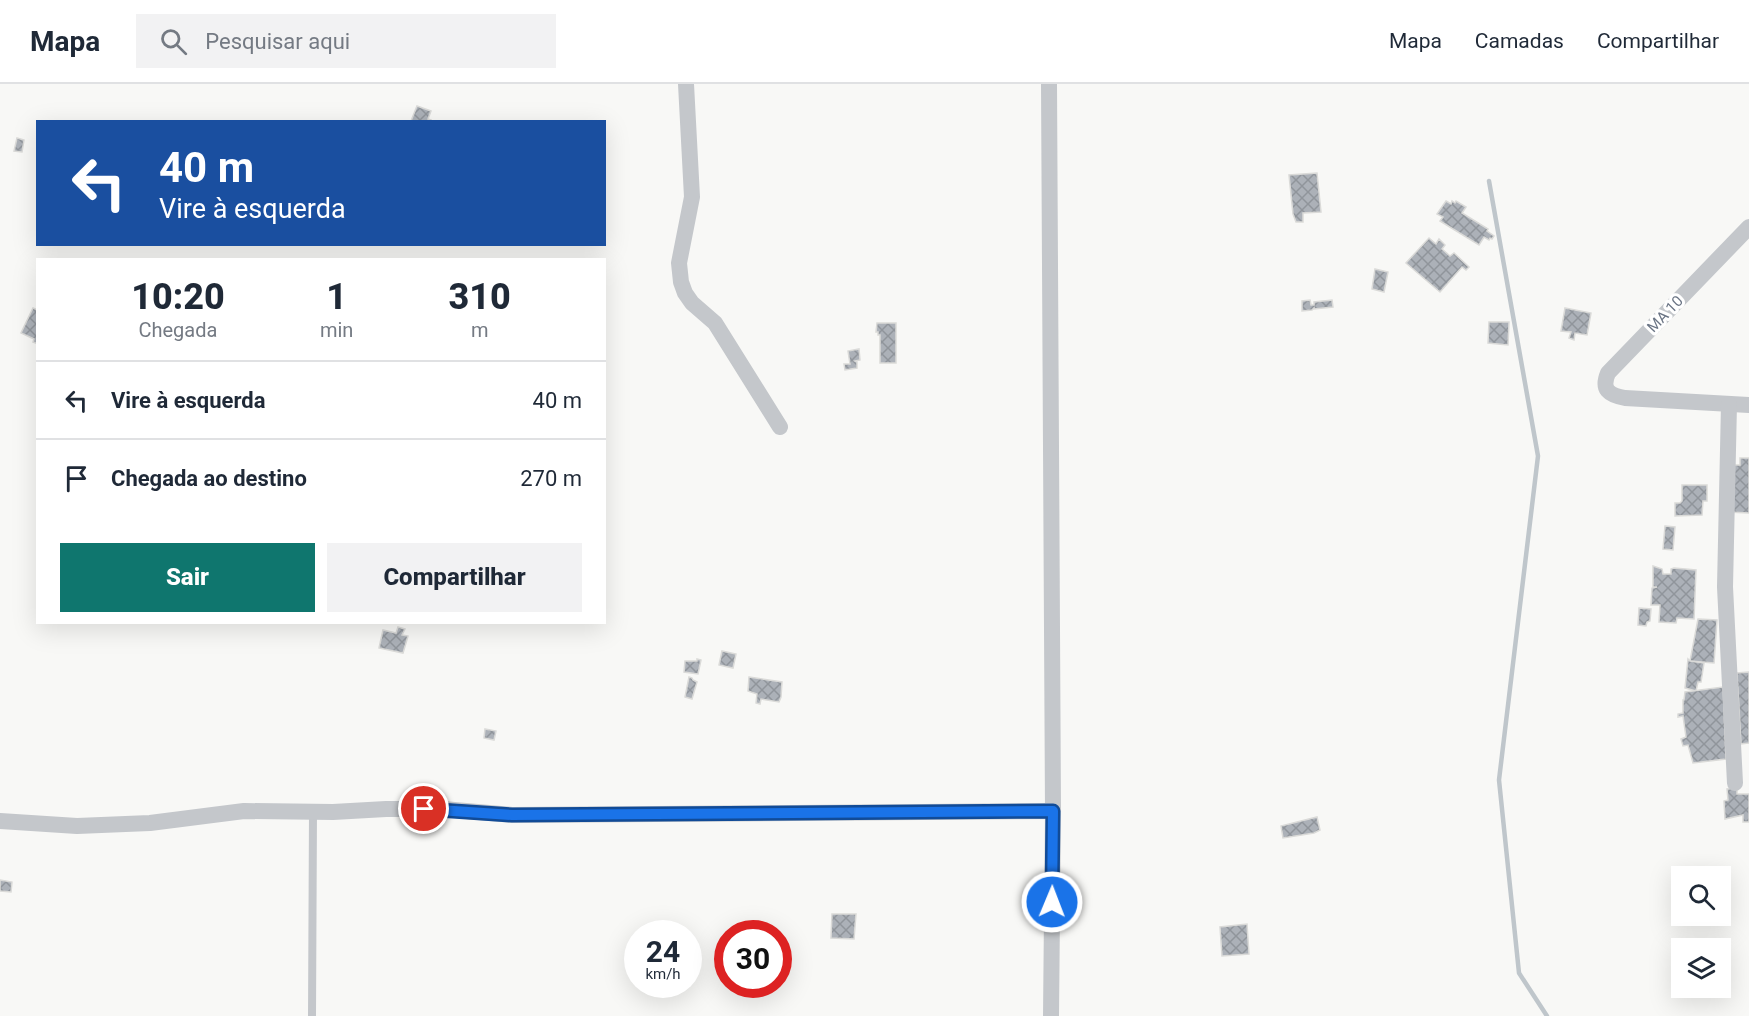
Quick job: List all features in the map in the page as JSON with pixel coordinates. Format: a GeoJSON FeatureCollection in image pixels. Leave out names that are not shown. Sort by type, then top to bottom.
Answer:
{"type":"FeatureCollection","features":[{"type":"Feature","properties":{"kind":"street"},"geometry":{"type":"LineString","coordinates":[[686,84],[692,197],[679,263],[681,282],[692,303],[715,323],[780,428]]}},
{"type":"Feature","properties":{"kind":"street"},"geometry":{"type":"LineString","coordinates":[[1049,84],[1053,811],[1051,1016]]}},
{"type":"Feature","properties":{"kind":"street","name":"MA 10"},"geometry":{"type":"LineString","coordinates":[[1729,404],[1616,397],[1608,392],[1605,383],[1608,373],[1749,227]]}},
{"type":"Feature","properties":{"kind":"street"},"geometry":{"type":"LineString","coordinates":[[1735,783],[1725,587],[1729,404],[1749,405]]}},
{"type":"Feature","properties":{"kind":"street"},"geometry":{"type":"LineString","coordinates":[[0,821],[78,826],[150,823],[244,811],[386,808],[443,809],[512,815],[1053,811]]}},
{"type":"Feature","properties":{"kind":"lane"},"geometry":{"type":"LineString","coordinates":[[312,1016],[313,811]]}},
{"type":"Feature","properties":{"kind":"building"},"geometry":{"type":"Polygon","coordinates":[[[417,106],[431,111],[428,119],[431,120],[411,120],[417,106]]]}},
{"type":"Feature","properties":{"kind":"building"},"geometry":{"type":"Polygon","coordinates":[[[17,138],[24,140],[22,152],[14,151],[17,138]]]}},
{"type":"Feature","properties":{"kind":"building"},"geometry":{"type":"Polygon","coordinates":[[[1317,173],[1321,212],[1303,213],[1303,222],[1296,222],[1289,175],[1317,173]]]}},
{"type":"Feature","properties":{"kind":"building"},"geometry":{"type":"Polygon","coordinates":[[[1446,201],[1451,204],[1452,201],[1455,203],[1456,201],[1466,207],[1462,213],[1488,229],[1487,231],[1494,236],[1492,239],[1484,237],[1479,245],[1440,221],[1443,217],[1437,214],[1446,201]]]}},
{"type":"Feature","properties":{"kind":"building"},"geometry":{"type":"Polygon","coordinates":[[[1429,238],[1436,244],[1439,239],[1445,245],[1442,249],[1450,256],[1454,253],[1469,267],[1466,270],[1462,267],[1440,292],[1406,263],[1429,238]]]}},
{"type":"Feature","properties":{"kind":"building"},"geometry":{"type":"Polygon","coordinates":[[[1375,269],[1388,272],[1384,292],[1372,289],[1375,269]]]}},
{"type":"Feature","properties":{"kind":"building"},"geometry":{"type":"Polygon","coordinates":[[[1310,300],[1311,305],[1314,305],[1314,302],[1332,300],[1333,307],[1302,311],[1302,301],[1310,300]]]}},
{"type":"Feature","properties":{"kind":"building"},"geometry":{"type":"Polygon","coordinates":[[[33,308],[36,309],[36,343],[33,342],[34,339],[21,333],[33,308]]]}},
{"type":"Feature","properties":{"kind":"building"},"geometry":{"type":"Polygon","coordinates":[[[1565,308],[1591,313],[1587,335],[1575,333],[1574,340],[1569,338],[1571,332],[1561,331],[1565,308]]]}},
{"type":"Feature","properties":{"kind":"building"},"geometry":{"type":"Polygon","coordinates":[[[1489,322],[1509,322],[1508,345],[1488,343],[1489,322]]]}},
{"type":"Feature","properties":{"kind":"building"},"geometry":{"type":"Polygon","coordinates":[[[877,323],[896,323],[896,363],[880,363],[880,335],[876,332],[877,323]]]}},
{"type":"Feature","properties":{"kind":"building"},"geometry":{"type":"Polygon","coordinates":[[[859,349],[860,360],[855,361],[857,368],[845,370],[844,364],[850,364],[848,351],[859,349]]]}},
{"type":"Feature","properties":{"kind":"building"},"geometry":{"type":"Polygon","coordinates":[[[1740,458],[1749,458],[1749,513],[1728,512],[1733,465],[1740,465],[1740,458]]]}},
{"type":"Feature","properties":{"kind":"building"},"geometry":{"type":"Polygon","coordinates":[[[1682,485],[1707,485],[1707,501],[1703,501],[1702,515],[1675,516],[1675,503],[1682,501],[1682,485]]]}},
{"type":"Feature","properties":{"kind":"building"},"geometry":{"type":"Polygon","coordinates":[[[1665,526],[1675,527],[1673,550],[1663,549],[1665,526]]]}},
{"type":"Feature","properties":{"kind":"building"},"geometry":{"type":"Polygon","coordinates":[[[1653,566],[1662,569],[1663,574],[1671,574],[1671,569],[1674,568],[1696,570],[1694,619],[1677,618],[1676,623],[1659,622],[1660,605],[1651,605],[1652,588],[1657,587],[1653,587],[1653,566]]]}},
{"type":"Feature","properties":{"kind":"building"},"geometry":{"type":"Polygon","coordinates":[[[1639,608],[1651,609],[1650,621],[1646,626],[1638,625],[1639,608]]]}},
{"type":"Feature","properties":{"kind":"building"},"geometry":{"type":"Polygon","coordinates":[[[1698,619],[1717,620],[1714,663],[1690,661],[1698,619]]]}},
{"type":"Feature","properties":{"kind":"building"},"geometry":{"type":"Polygon","coordinates":[[[398,627],[405,629],[402,635],[408,636],[403,653],[379,648],[383,630],[396,633],[398,627]]]}},
{"type":"Feature","properties":{"kind":"building"},"geometry":{"type":"Polygon","coordinates":[[[722,651],[736,654],[733,668],[719,665],[722,651]]]}},
{"type":"Feature","properties":{"kind":"building"},"geometry":{"type":"Polygon","coordinates":[[[697,659],[701,660],[698,674],[684,672],[685,661],[697,661],[697,659]]]}},
{"type":"Feature","properties":{"kind":"building"},"geometry":{"type":"Polygon","coordinates":[[[1688,659],[1704,663],[1701,682],[1698,682],[1696,691],[1685,688],[1688,659]]]}},
{"type":"Feature","properties":{"kind":"building"},"geometry":{"type":"Polygon","coordinates":[[[1749,672],[1749,743],[1741,744],[1737,673],[1749,672]]]}},
{"type":"Feature","properties":{"kind":"building"},"geometry":{"type":"Polygon","coordinates":[[[689,677],[697,682],[692,699],[685,697],[689,677]]]}},
{"type":"Feature","properties":{"kind":"building"},"geometry":{"type":"Polygon","coordinates":[[[749,677],[782,682],[779,702],[761,699],[760,704],[756,703],[757,694],[748,691],[749,677]]]}},
{"type":"Feature","properties":{"kind":"building"},"geometry":{"type":"Polygon","coordinates":[[[1723,687],[1726,759],[1693,763],[1688,745],[1683,746],[1681,739],[1686,737],[1683,716],[1678,717],[1678,714],[1683,713],[1685,692],[1723,687]]]}},
{"type":"Feature","properties":{"kind":"building"},"geometry":{"type":"Polygon","coordinates":[[[485,729],[496,731],[494,740],[484,738],[485,729]]]}},
{"type":"Feature","properties":{"kind":"building"},"geometry":{"type":"Polygon","coordinates":[[[1737,788],[1737,794],[1749,794],[1749,822],[1743,822],[1743,815],[1725,819],[1724,801],[1728,800],[1727,789],[1737,788]]]}},
{"type":"Feature","properties":{"kind":"building"},"geometry":{"type":"Polygon","coordinates":[[[1317,817],[1320,830],[1283,838],[1281,826],[1317,817]]]}},
{"type":"Feature","properties":{"kind":"building"},"geometry":{"type":"Polygon","coordinates":[[[0,880],[12,882],[11,892],[0,891],[0,880]]]}},
{"type":"Feature","properties":{"kind":"building"},"geometry":{"type":"Polygon","coordinates":[[[832,914],[856,914],[854,939],[831,938],[832,914]]]}},
{"type":"Feature","properties":{"kind":"building"},"geometry":{"type":"Polygon","coordinates":[[[1247,924],[1249,954],[1222,956],[1220,927],[1247,924]]]}},
{"type":"Feature","properties":{"kind":"waterway"},"geometry":{"type":"LineString","coordinates":[[1489,181],[1538,456],[1499,780],[1519,973],[1547,1016]]}},
{"type":"Feature","properties":{"kind":"route"},"geometry":{"type":"LineString","coordinates":[[424,809],[512,815],[1053,811],[1052,902]]}}]}
